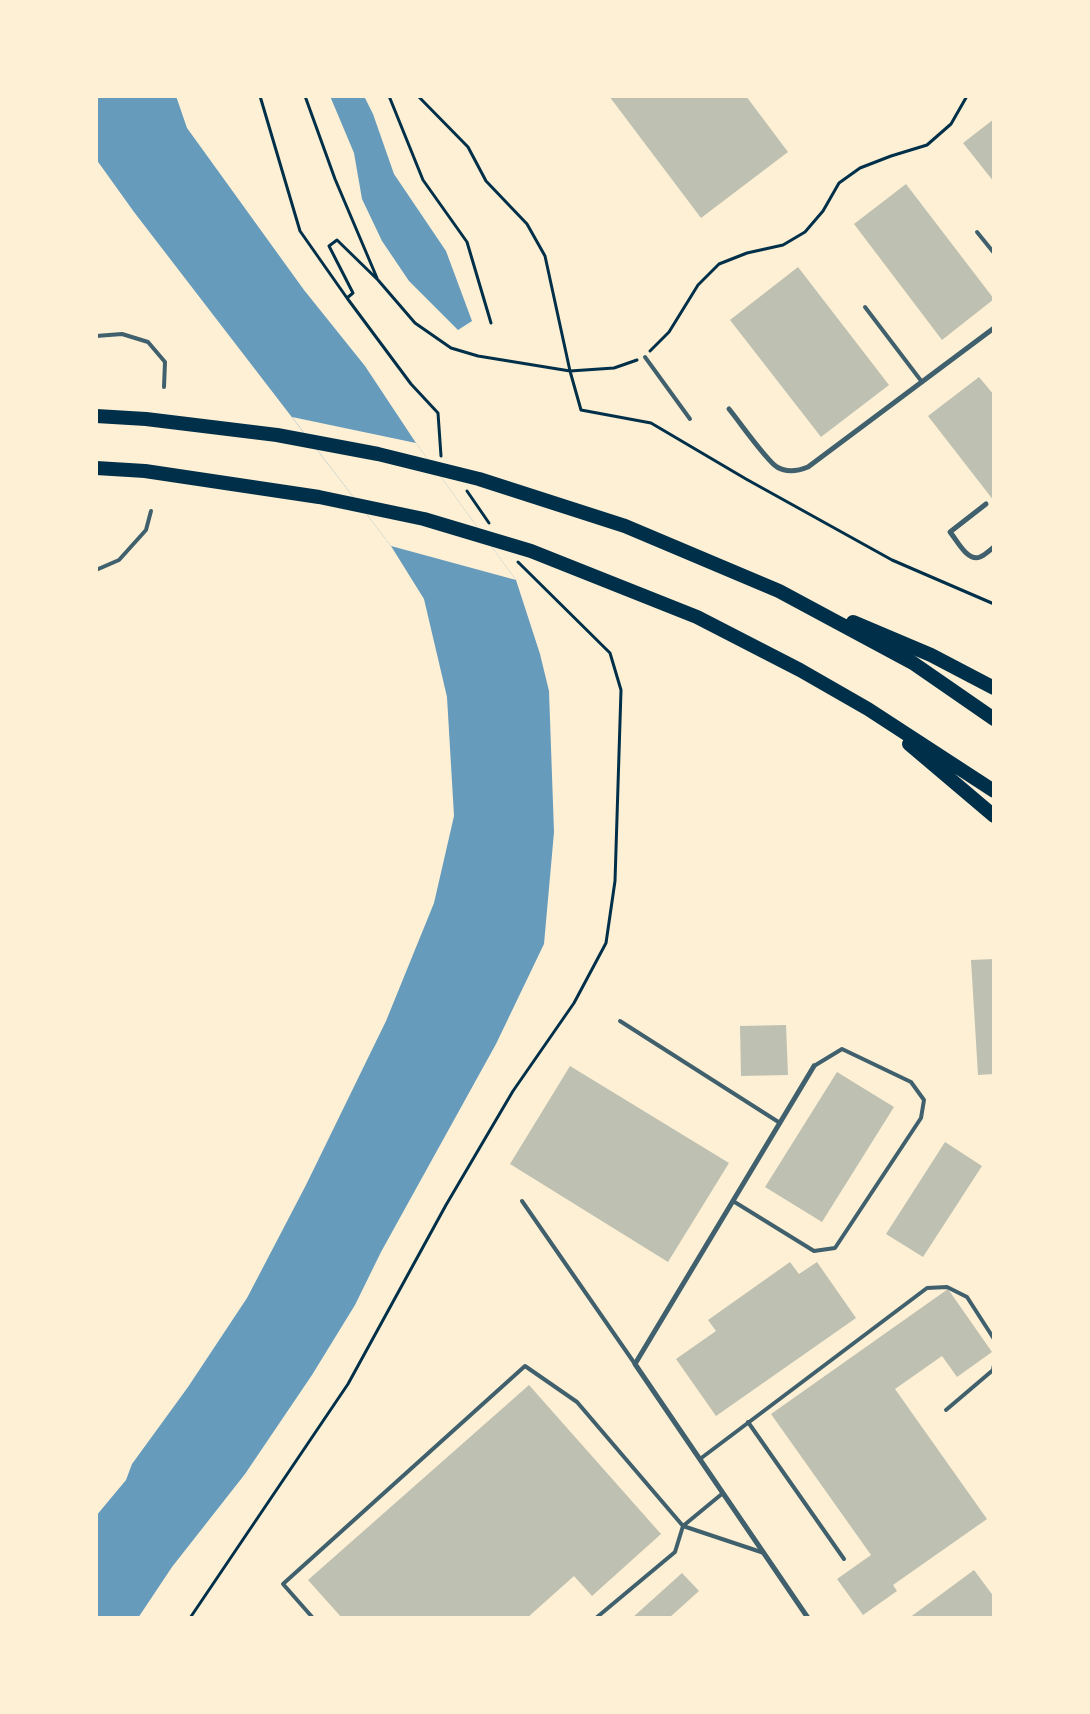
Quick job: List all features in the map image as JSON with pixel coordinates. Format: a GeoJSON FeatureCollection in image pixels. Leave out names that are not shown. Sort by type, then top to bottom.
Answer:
{"type":"FeatureCollection","features":[{"type":"Feature","properties":{"kind":"highway"},"geometry":{"type":"LineString","coordinates":[[96,416],[146,419],[277,435],[378,454],[479,479],[625,526],[931,655],[994,688]]}},
{"type":"Feature","properties":{"kind":"highway"},"geometry":{"type":"LineString","coordinates":[[96,468],[145,471],[319,497],[424,519],[531,551],[697,618],[800,670],[868,709],[994,791]]}},
{"type":"Feature","properties":{"kind":"highway"},"geometry":{"type":"LineString","coordinates":[[779,591],[912,663],[994,720]]}},
{"type":"Feature","properties":{"kind":"highway"},"geometry":{"type":"LineString","coordinates":[[868,709],[994,816]]}},
{"type":"Feature","properties":{"kind":"street"},"geometry":{"type":"LineString","coordinates":[[729,409],[776,467],[792,472],[800,471],[808,467],[994,328]]}},
{"type":"Feature","properties":{"kind":"street"},"geometry":{"type":"LineString","coordinates":[[986,504],[950,532],[967,554],[972,557],[981,556],[994,547]]}},
{"type":"Feature","properties":{"kind":"street"},"geometry":{"type":"LineString","coordinates":[[808,1618],[635,1364],[814,1066]]}},
{"type":"Feature","properties":{"kind":"lane"},"geometry":{"type":"LineString","coordinates":[[977,232],[994,253]]}},
{"type":"Feature","properties":{"kind":"lane"},"geometry":{"type":"LineString","coordinates":[[865,307],[922,382]]}},
{"type":"Feature","properties":{"kind":"lane"},"geometry":{"type":"LineString","coordinates":[[96,336],[122,334],[148,342],[165,362],[164,387]]}},
{"type":"Feature","properties":{"kind":"lane"},"geometry":{"type":"LineString","coordinates":[[645,356],[690,419]]}},
{"type":"Feature","properties":{"kind":"lane"},"geometry":{"type":"LineString","coordinates":[[96,570],[119,560],[146,530],[151,511]]}},
{"type":"Feature","properties":{"kind":"lane"},"geometry":{"type":"LineString","coordinates":[[620,1021],[780,1124]]}},
{"type":"Feature","properties":{"kind":"lane"},"geometry":{"type":"LineString","coordinates":[[733,1201],[814,1251],[835,1248],[921,1118],[924,1100],[910,1082],[842,1049],[814,1066]]}},
{"type":"Feature","properties":{"kind":"lane"},"geometry":{"type":"LineString","coordinates":[[522,1201],[635,1364]]}},
{"type":"Feature","properties":{"kind":"lane"},"geometry":{"type":"LineString","coordinates":[[700,1459],[927,1288],[946,1287],[967,1297],[994,1339]]}},
{"type":"Feature","properties":{"kind":"lane"},"geometry":{"type":"LineString","coordinates":[[946,1410],[993,1370],[994,1365]]}},
{"type":"Feature","properties":{"kind":"lane"},"geometry":{"type":"LineString","coordinates":[[313,1618],[283,1584],[525,1366],[577,1402],[683,1526],[764,1553]]}},
{"type":"Feature","properties":{"kind":"lane"},"geometry":{"type":"LineString","coordinates":[[748,1422],[844,1559]]}},
{"type":"Feature","properties":{"kind":"lane"},"geometry":{"type":"LineString","coordinates":[[596,1618],[675,1552],[683,1526],[723,1493]]}},
{"type":"Feature","properties":{"kind":"path"},"geometry":{"type":"LineString","coordinates":[[260,96],[300,230],[347,298],[412,384],[438,413],[440,454],[446,462]]}},
{"type":"Feature","properties":{"kind":"path"},"geometry":{"type":"LineString","coordinates":[[305,96],[335,179],[378,280]]}},
{"type":"Feature","properties":{"kind":"path"},"geometry":{"type":"LineString","coordinates":[[389,96],[424,180],[467,242],[491,323]]}},
{"type":"Feature","properties":{"kind":"path"},"geometry":{"type":"LineString","coordinates":[[418,96],[468,147],[486,181],[527,224],[545,256],[570,371],[581,410],[651,424],[892,560],[994,604]]}},
{"type":"Feature","properties":{"kind":"path"},"geometry":{"type":"LineString","coordinates":[[347,298],[353,293],[329,246],[337,240],[378,280],[416,323],[451,348],[478,356],[570,371],[614,368],[645,356],[669,332],[698,285],[719,264],[747,253],[783,245],[805,232],[823,211],[839,183],[860,168],[927,145],[951,124],[967,96]]}},
{"type":"Feature","properties":{"kind":"path"},"geometry":{"type":"LineString","coordinates":[[463,486],[491,525]]}},
{"type":"Feature","properties":{"kind":"path"},"geometry":{"type":"LineString","coordinates":[[190,1618],[348,1384],[513,1091],[574,1003],[606,943],[615,881],[621,690],[610,653],[551,597],[513,556]]}},
{"type":"Feature","properties":{"kind":"water"},"geometry":{"type":"Polygon","coordinates":[[[96,96],[176,96],[187,128],[304,290],[365,366],[416,443],[516,580],[540,654],[549,691],[554,832],[544,944],[496,1044],[381,1252],[355,1305],[312,1375],[245,1474],[172,1567],[138,1618],[96,1618],[96,1516],[126,1480],[132,1464],[188,1387],[247,1298],[306,1185],[386,1021],[434,903],[454,816],[447,697],[424,599],[391,546],[134,212],[96,159],[96,96]]]}},
{"type":"Feature","properties":{"kind":"water"},"geometry":{"type":"Polygon","coordinates":[[[330,96],[364,96],[373,114],[394,174],[446,251],[472,321],[458,330],[409,281],[382,241],[362,199],[354,153],[330,96]]]}},
{"type":"Feature","properties":{"kind":"pier"},"geometry":{"type":"Polygon","coordinates":[[[292,417],[416,443],[516,580],[391,546],[292,417]]]}},
{"type":"Feature","properties":{"kind":"building"},"geometry":{"type":"Polygon","coordinates":[[[609,96],[746,96],[788,152],[701,218],[609,96]]]}},
{"type":"Feature","properties":{"kind":"building"},"geometry":{"type":"Polygon","coordinates":[[[994,119],[994,182],[963,143],[994,119]]]}},
{"type":"Feature","properties":{"kind":"building"},"geometry":{"type":"Polygon","coordinates":[[[906,184],[994,299],[942,340],[854,224],[906,184]]]}},
{"type":"Feature","properties":{"kind":"building"},"geometry":{"type":"Polygon","coordinates":[[[798,267],[889,385],[821,437],[730,320],[798,267]]]}},
{"type":"Feature","properties":{"kind":"building"},"geometry":{"type":"Polygon","coordinates":[[[979,377],[994,395],[994,501],[928,416],[979,377]]]}},
{"type":"Feature","properties":{"kind":"building"},"geometry":{"type":"Polygon","coordinates":[[[994,959],[994,1074],[978,1075],[971,960],[994,959]]]}},
{"type":"Feature","properties":{"kind":"building"},"geometry":{"type":"Polygon","coordinates":[[[786,1025],[788,1075],[741,1076],[740,1026],[786,1025]]]}},
{"type":"Feature","properties":{"kind":"building"},"geometry":{"type":"Polygon","coordinates":[[[570,1066],[729,1163],[668,1262],[510,1164],[570,1066]]]}},
{"type":"Feature","properties":{"kind":"building"},"geometry":{"type":"Polygon","coordinates":[[[837,1072],[894,1107],[822,1222],[765,1187],[837,1072]]]}},
{"type":"Feature","properties":{"kind":"building"},"geometry":{"type":"Polygon","coordinates":[[[945,1142],[982,1166],[923,1257],[886,1234],[945,1142]]]}},
{"type":"Feature","properties":{"kind":"building"},"geometry":{"type":"Polygon","coordinates":[[[790,1262],[799,1274],[817,1262],[856,1318],[716,1416],[676,1359],[716,1331],[708,1320],[790,1262]]]}},
{"type":"Feature","properties":{"kind":"building"},"geometry":{"type":"Polygon","coordinates":[[[948,1289],[992,1352],[957,1377],[942,1356],[895,1389],[987,1519],[893,1585],[897,1591],[863,1615],[837,1579],[871,1555],[771,1414],[948,1289]]]}},
{"type":"Feature","properties":{"kind":"building"},"geometry":{"type":"Polygon","coordinates":[[[529,1385],[661,1534],[592,1596],[574,1576],[527,1618],[342,1618],[308,1580],[529,1385]]]}},
{"type":"Feature","properties":{"kind":"building"},"geometry":{"type":"Polygon","coordinates":[[[974,1570],[994,1597],[994,1618],[909,1618],[974,1570]]]}},
{"type":"Feature","properties":{"kind":"building"},"geometry":{"type":"Polygon","coordinates":[[[682,1573],[699,1591],[669,1618],[632,1618],[682,1573]]]}}]}
